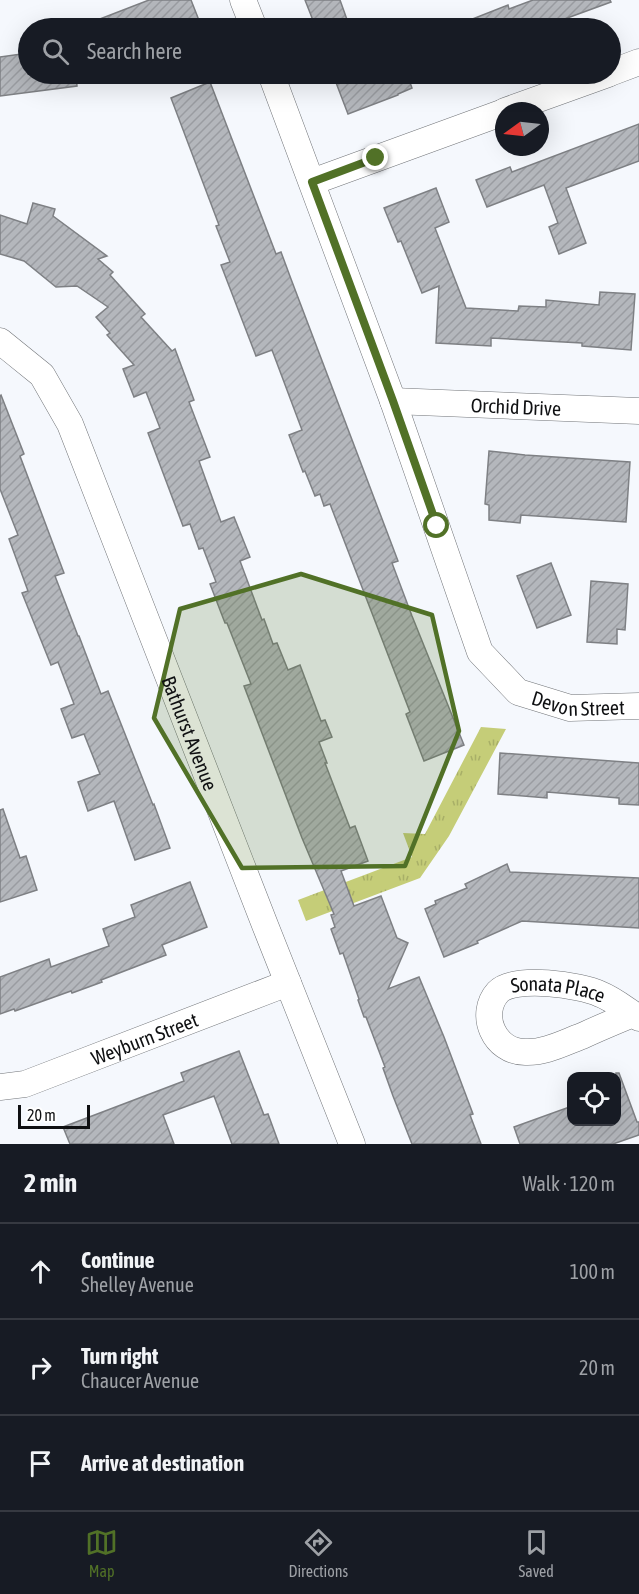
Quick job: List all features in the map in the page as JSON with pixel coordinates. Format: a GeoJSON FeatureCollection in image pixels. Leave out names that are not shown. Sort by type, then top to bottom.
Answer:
{"type":"FeatureCollection","features":[{"type":"Feature","properties":{"kind":"street"},"geometry":{"type":"LineString","coordinates":[[243,0],[250,18]]}},
{"type":"Feature","properties":{"kind":"street"},"geometry":{"type":"LineString","coordinates":[[621,69],[639,62]]}},
{"type":"Feature","properties":{"kind":"street"},"geometry":{"type":"LineString","coordinates":[[275,84],[393,401]]}},
{"type":"Feature","properties":{"kind":"street"},"geometry":{"type":"LineString","coordinates":[[530,102],[579,84]]}},
{"type":"Feature","properties":{"kind":"street"},"geometry":{"type":"LineString","coordinates":[[312,182],[495,115]]}},
{"type":"Feature","properties":{"kind":"street","name":"Bathurst Avenue"},"geometry":{"type":"LineString","coordinates":[[0,341],[42,375],[70,424],[352,1144]]}},
{"type":"Feature","properties":{"kind":"street","name":"Orchid Drive"},"geometry":{"type":"LineString","coordinates":[[393,401],[639,411]]}},
{"type":"Feature","properties":{"kind":"street","name":"Devon Street"},"geometry":{"type":"LineString","coordinates":[[393,401],[480,652],[518,692],[570,708],[639,706]]}},
{"type":"Feature","properties":{"kind":"street","name":"Sonata Place"},"geometry":{"type":"LineString","coordinates":[[532,982],[582,988],[621,1004],[636,1016],[553,1048],[525,1052],[512,1051],[501,1045],[493,1033],[490,1005],[499,991],[515,984],[532,982]]}},
{"type":"Feature","properties":{"kind":"street","name":"Weyburn Street"},"geometry":{"type":"LineString","coordinates":[[0,1087],[25,1084],[288,983]]}},
{"type":"Feature","properties":{"kind":"highlighted area"},"geometry":{"type":"Polygon","coordinates":[[[301,574],[432,615],[459,731],[405,866],[242,868],[154,718],[180,609],[301,574]]]}},
{"type":"Feature","properties":{"kind":"green space"},"geometry":{"type":"Polygon","coordinates":[[[481,727],[506,729],[449,836],[420,878],[306,921],[298,900],[412,857],[403,833],[425,834],[481,727]]]}},
{"type":"Feature","properties":{"kind":"building"},"geometry":{"type":"Polygon","coordinates":[[[149,0],[191,0],[198,18],[102,18],[149,0]]]}},
{"type":"Feature","properties":{"kind":"building"},"geometry":{"type":"Polygon","coordinates":[[[305,0],[340,0],[346,18],[312,18],[305,0]]]}},
{"type":"Feature","properties":{"kind":"building"},"geometry":{"type":"Polygon","coordinates":[[[533,0],[610,0],[611,2],[567,18],[475,18],[508,5],[509,9],[533,0]]]}},
{"type":"Feature","properties":{"kind":"building"},"geometry":{"type":"Polygon","coordinates":[[[18,54],[18,84],[77,84],[77,86],[0,96],[0,57],[18,54]]]}},
{"type":"Feature","properties":{"kind":"building"},"geometry":{"type":"Polygon","coordinates":[[[205,84],[211,84],[276,254],[281,252],[398,561],[392,563],[464,745],[424,761],[406,714],[410,712],[330,504],[324,506],[320,494],[315,496],[289,435],[302,430],[272,350],[256,356],[221,265],[230,262],[216,226],[219,225],[171,98],[205,84]]]}},
{"type":"Feature","properties":{"kind":"building"},"geometry":{"type":"Polygon","coordinates":[[[337,84],[411,84],[412,88],[398,95],[348,114],[337,84]]]}},
{"type":"Feature","properties":{"kind":"building"},"geometry":{"type":"Polygon","coordinates":[[[639,124],[639,161],[566,188],[586,243],[559,254],[549,227],[558,223],[544,185],[487,207],[476,180],[510,167],[512,172],[639,124]]]}},
{"type":"Feature","properties":{"kind":"building"},"geometry":{"type":"Polygon","coordinates":[[[436,188],[449,222],[435,228],[466,308],[518,311],[519,306],[546,307],[546,300],[599,305],[600,292],[635,294],[631,350],[582,346],[582,343],[491,338],[491,346],[436,343],[439,286],[422,293],[401,241],[398,242],[384,208],[436,188]]]}},
{"type":"Feature","properties":{"kind":"building"},"geometry":{"type":"Polygon","coordinates":[[[33,203],[55,209],[53,216],[107,256],[98,259],[113,272],[110,275],[145,314],[141,317],[172,351],[175,349],[194,400],[189,402],[210,457],[199,461],[221,522],[234,517],[250,557],[240,561],[262,620],[264,619],[273,644],[277,643],[288,670],[300,665],[321,721],[325,720],[332,737],[319,742],[327,763],[325,763],[350,828],[355,826],[368,861],[341,871],[354,906],[381,896],[397,938],[408,943],[388,989],[419,977],[473,1114],[470,1115],[481,1144],[412,1144],[383,1068],[385,1067],[366,1017],[364,1017],[343,953],[340,954],[331,929],[335,927],[331,915],[334,914],[302,838],[244,686],[251,684],[210,584],[216,582],[203,548],[199,549],[190,524],[183,526],[148,433],[160,428],[146,392],[134,397],[123,369],[134,365],[107,335],[110,333],[96,317],[108,307],[77,286],[56,287],[24,261],[0,254],[0,215],[27,224],[33,203]]]}},
{"type":"Feature","properties":{"kind":"building"},"geometry":{"type":"Polygon","coordinates":[[[1,395],[24,454],[20,456],[64,573],[55,576],[101,694],[108,691],[170,848],[135,860],[114,801],[88,811],[78,782],[100,774],[84,734],[72,738],[61,709],[74,704],[58,662],[51,665],[22,593],[28,591],[9,539],[18,535],[0,489],[1,395]]]}},
{"type":"Feature","properties":{"kind":"building"},"geometry":{"type":"Polygon","coordinates":[[[489,451],[630,462],[626,522],[521,515],[520,523],[489,520],[489,505],[485,504],[489,451]]]}},
{"type":"Feature","properties":{"kind":"building"},"geometry":{"type":"Polygon","coordinates":[[[551,563],[571,615],[537,628],[517,576],[551,563]]]}},
{"type":"Feature","properties":{"kind":"building"},"geometry":{"type":"Polygon","coordinates":[[[591,581],[628,584],[625,630],[617,629],[617,644],[587,642],[591,581]]]}},
{"type":"Feature","properties":{"kind":"building"},"geometry":{"type":"Polygon","coordinates":[[[500,753],[639,763],[639,805],[619,804],[619,798],[547,792],[547,798],[498,794],[500,753]]]}},
{"type":"Feature","properties":{"kind":"building"},"geometry":{"type":"Polygon","coordinates":[[[3,809],[20,858],[26,856],[37,890],[0,902],[0,810],[3,809]]]}},
{"type":"Feature","properties":{"kind":"building"},"geometry":{"type":"Polygon","coordinates":[[[507,864],[510,872],[639,878],[639,928],[522,921],[444,957],[425,909],[436,904],[435,901],[467,888],[465,884],[507,864]]]}},
{"type":"Feature","properties":{"kind":"building"},"geometry":{"type":"Polygon","coordinates":[[[190,882],[207,927],[162,945],[166,955],[101,980],[102,982],[0,1014],[0,977],[49,959],[51,967],[109,946],[103,929],[135,917],[131,905],[190,882]]]}},
{"type":"Feature","properties":{"kind":"building"},"geometry":{"type":"Polygon","coordinates":[[[239,1051],[264,1115],[268,1114],[279,1144],[232,1144],[214,1096],[163,1115],[174,1144],[70,1144],[63,1127],[184,1081],[181,1073],[239,1051]]]}},
{"type":"Feature","properties":{"kind":"building"},"geometry":{"type":"Polygon","coordinates":[[[621,1078],[637,1122],[639,1122],[639,1135],[613,1144],[520,1144],[514,1127],[567,1108],[567,1126],[621,1126],[621,1078]]]}},
{"type":"Feature","properties":{"kind":"route"},"geometry":{"type":"LineString","coordinates":[[376,158],[312,182],[437,526]]}}]}
